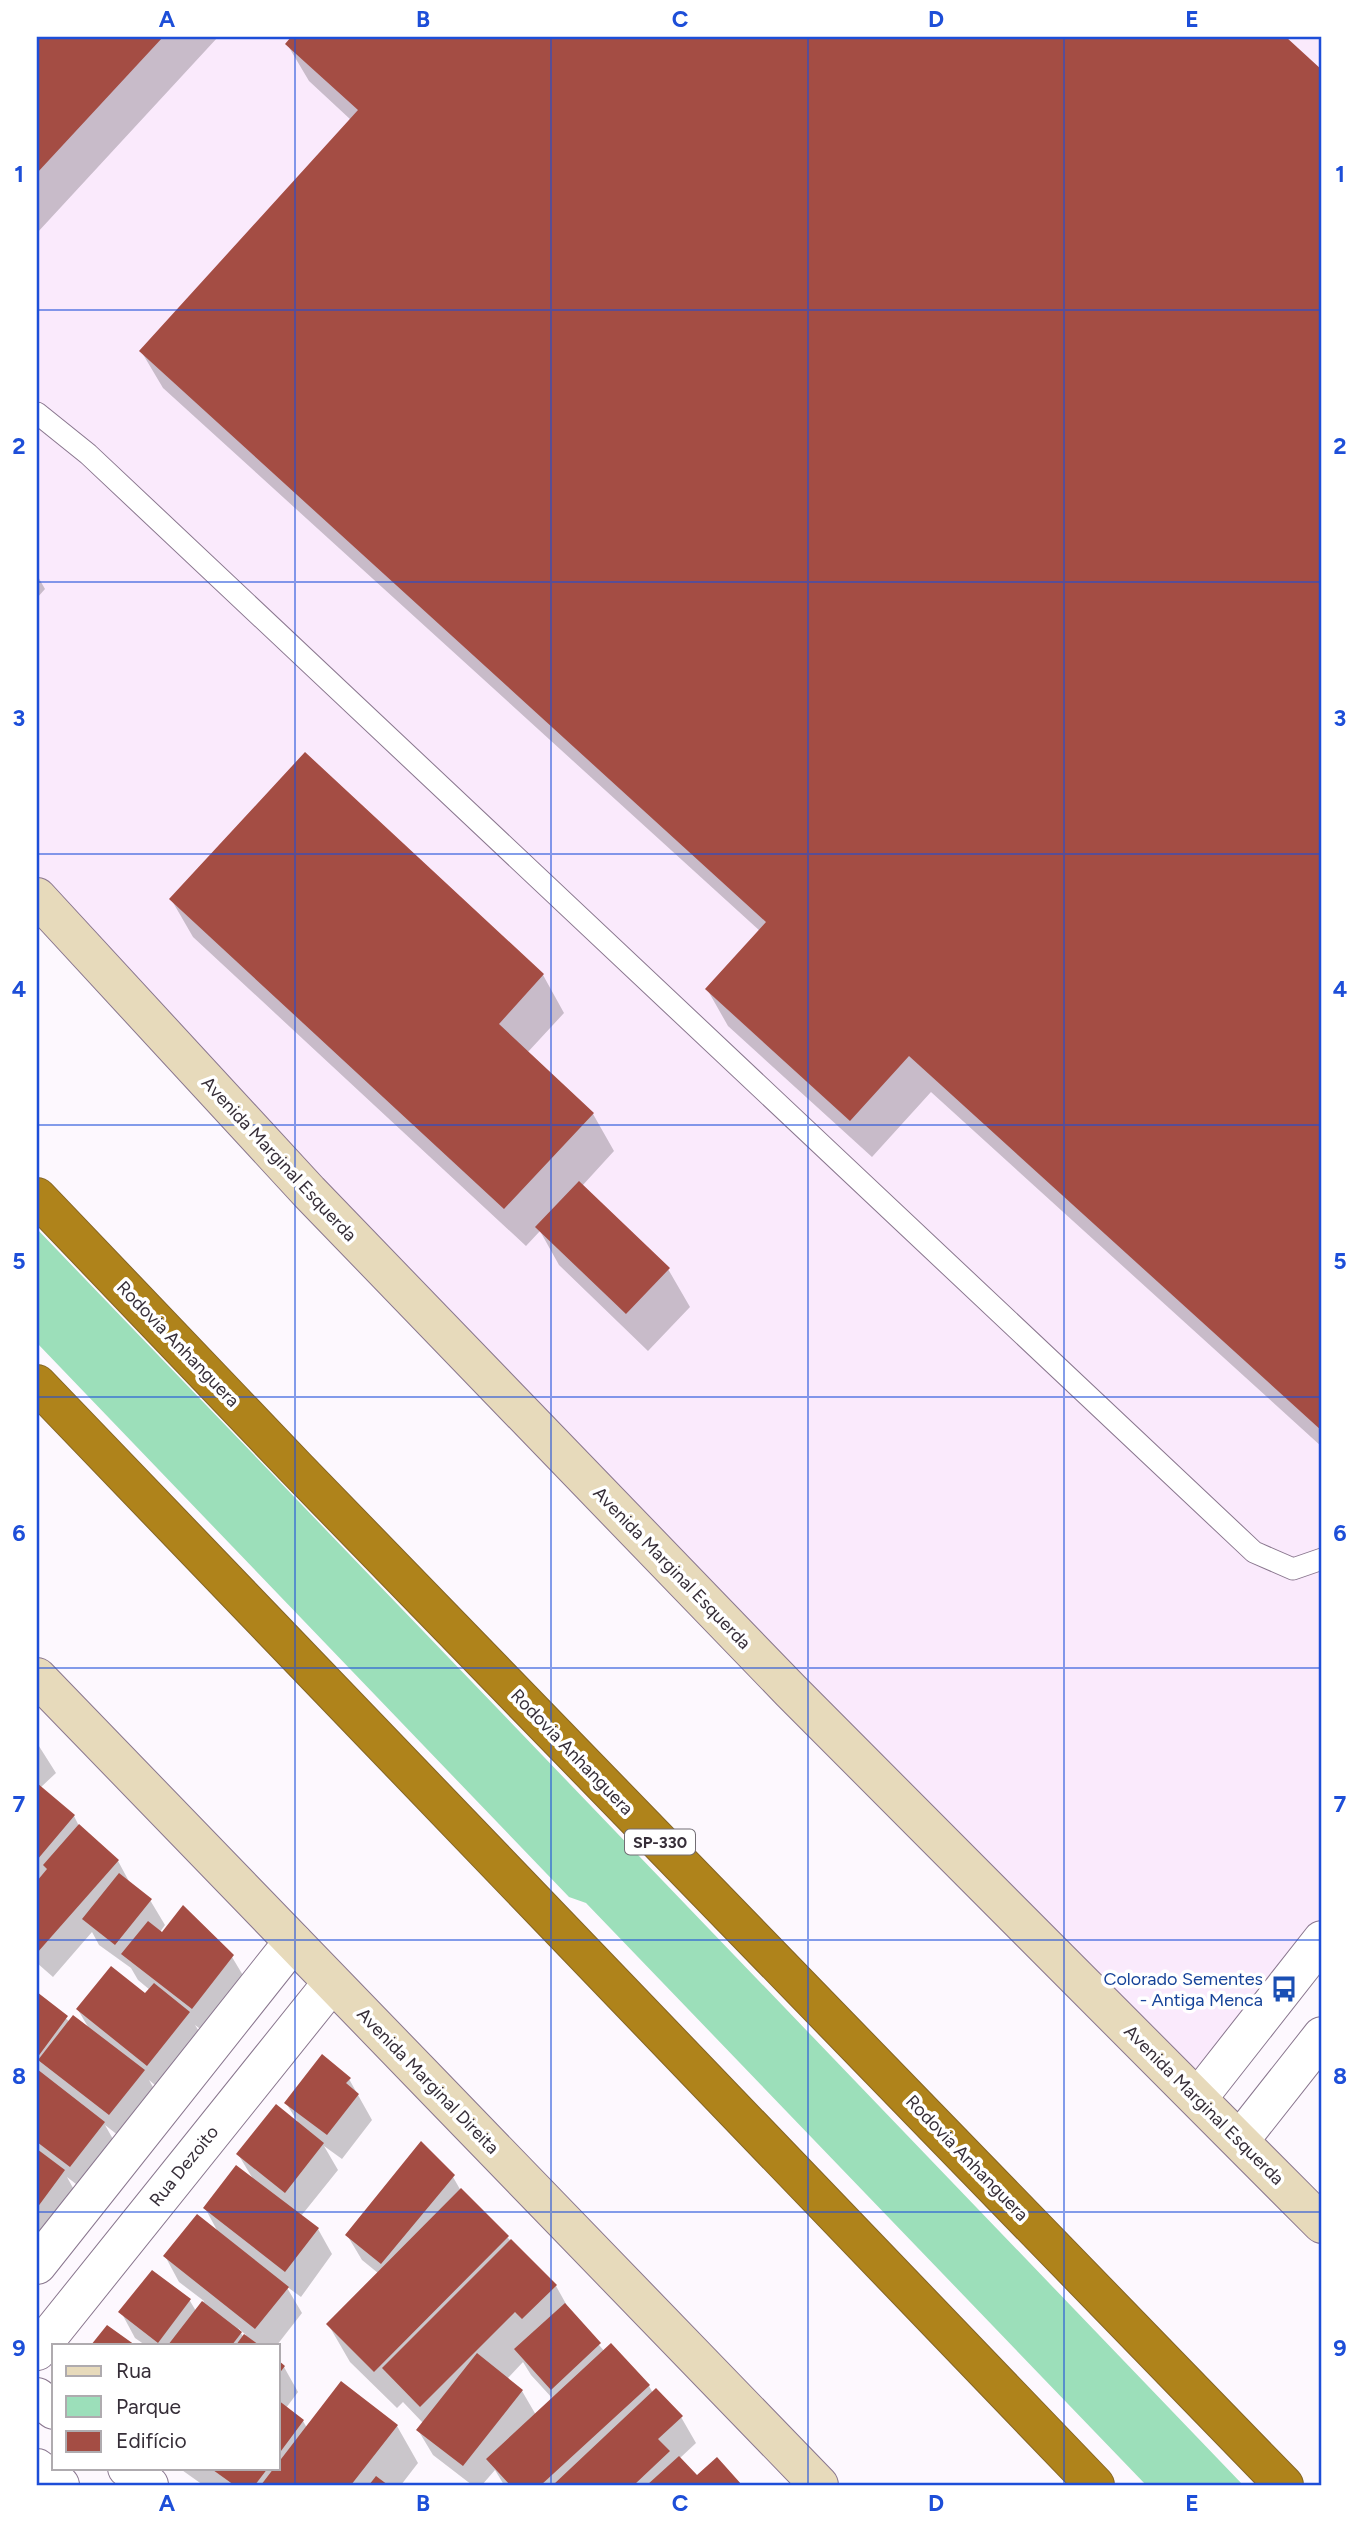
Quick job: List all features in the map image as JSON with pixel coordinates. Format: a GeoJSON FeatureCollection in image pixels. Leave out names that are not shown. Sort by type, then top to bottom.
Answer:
{"type":"FeatureCollection","features":[{"type":"Feature","properties":{"kind":"highway","name":"Rodovia Anhanguera"},"geometry":{"type":"LineString","coordinates":[[37,1197],[306,1479],[1284,2485]]}},
{"type":"Feature","properties":{"kind":"highway"},"geometry":{"type":"LineString","coordinates":[[37,1384],[1096,2485]]}},
{"type":"Feature","properties":{"kind":"main road","name":"Avenida Marginal Esquerda"},"geometry":{"type":"LineString","coordinates":[[37,897],[309,1192],[762,1661],[1322,2224]]}},
{"type":"Feature","properties":{"kind":"main road","name":"Avenida Marginal Direita"},"geometry":{"type":"LineString","coordinates":[[37,1677],[819,2485]]}},
{"type":"Feature","properties":{"kind":"street"},"geometry":{"type":"LineString","coordinates":[[1198,2098],[1322,1940]]}},
{"type":"Feature","properties":{"kind":"street"},"geometry":{"type":"LineString","coordinates":[[37,2265],[293,1942]]}},
{"type":"Feature","properties":{"kind":"street","name":"Rua Dezoito"},"geometry":{"type":"LineString","coordinates":[[37,2351],[332,1983]]}},
{"type":"Feature","properties":{"kind":"street"},"geometry":{"type":"LineString","coordinates":[[1240,2140],[1322,2036]]}},
{"type":"Feature","properties":{"kind":"street"},"geometry":{"type":"LineString","coordinates":[[37,2397],[52,2408]]}},
{"type":"Feature","properties":{"kind":"street"},"geometry":{"type":"LineString","coordinates":[[37,2468],[60,2485]]}},
{"type":"Feature","properties":{"kind":"street"},"geometry":{"type":"LineString","coordinates":[[130,2470],[149,2485]]}},
{"type":"Feature","properties":{"kind":"lane"},"geometry":{"type":"LineString","coordinates":[[37,413],[98,464],[1254,1552],[1293,1569],[1322,1559]]}},
{"type":"Feature","properties":{"kind":"shaded area"},"geometry":{"type":"Polygon","coordinates":[[[37,37],[1322,37],[1322,1921],[1195,2082],[37,897],[37,37]]]}},
{"type":"Feature","properties":{"kind":"green space"},"geometry":{"type":"Polygon","coordinates":[[[37,1229],[1243,2485],[1146,2485],[586,1903],[569,1897],[37,1343],[37,1229]]]}},
{"type":"Feature","properties":{"kind":"building"},"geometry":{"type":"Polygon","coordinates":[[[37,37],[163,37],[37,173],[37,37]]]}},
{"type":"Feature","properties":{"kind":"building"},"geometry":{"type":"Polygon","coordinates":[[[291,37],[1286,37],[1322,70],[1322,1431],[909,1056],[850,1121],[705,989],[766,922],[139,351],[358,110],[285,44],[291,37]]]}},
{"type":"Feature","properties":{"kind":"building"},"geometry":{"type":"Polygon","coordinates":[[[305,752],[544,974],[499,1024],[594,1113],[504,1209],[169,899],[305,752]]]}},
{"type":"Feature","properties":{"kind":"building"},"geometry":{"type":"Polygon","coordinates":[[[579,1181],[670,1268],[626,1314],[535,1227],[579,1181]]]}},
{"type":"Feature","properties":{"kind":"building"},"geometry":{"type":"Polygon","coordinates":[[[37,1783],[75,1815],[37,1860],[37,1783]]]}},
{"type":"Feature","properties":{"kind":"building"},"geometry":{"type":"Polygon","coordinates":[[[79,1824],[119,1860],[37,1953],[37,1881],[47,1869],[43,1865],[79,1824]]]}},
{"type":"Feature","properties":{"kind":"building"},"geometry":{"type":"Polygon","coordinates":[[[119,1873],[152,1899],[115,1945],[82,1919],[119,1873]]]}},
{"type":"Feature","properties":{"kind":"building"},"geometry":{"type":"Polygon","coordinates":[[[183,1905],[234,1955],[192,2009],[121,1954],[148,1921],[162,1932],[183,1905]]]}},
{"type":"Feature","properties":{"kind":"building"},"geometry":{"type":"Polygon","coordinates":[[[111,1966],[145,1993],[154,1983],[190,2012],[147,2066],[76,2009],[111,1966]]]}},
{"type":"Feature","properties":{"kind":"building"},"geometry":{"type":"Polygon","coordinates":[[[37,1992],[68,2016],[37,2058],[37,1992]]]}},
{"type":"Feature","properties":{"kind":"building"},"geometry":{"type":"Polygon","coordinates":[[[73,2015],[145,2070],[109,2115],[38,2060],[73,2015]]]}},
{"type":"Feature","properties":{"kind":"building"},"geometry":{"type":"Polygon","coordinates":[[[322,2054],[351,2078],[346,2083],[359,2094],[327,2135],[284,2103],[322,2054]]]}},
{"type":"Feature","properties":{"kind":"building"},"geometry":{"type":"Polygon","coordinates":[[[37,2069],[105,2122],[70,2167],[37,2142],[37,2069]]]}},
{"type":"Feature","properties":{"kind":"building"},"geometry":{"type":"Polygon","coordinates":[[[276,2104],[324,2143],[285,2193],[236,2154],[276,2104]]]}},
{"type":"Feature","properties":{"kind":"building"},"geometry":{"type":"Polygon","coordinates":[[[421,2141],[455,2175],[381,2264],[345,2235],[421,2141]]]}},
{"type":"Feature","properties":{"kind":"building"},"geometry":{"type":"Polygon","coordinates":[[[37,2149],[65,2170],[37,2208],[37,2149]]]}},
{"type":"Feature","properties":{"kind":"building"},"geometry":{"type":"Polygon","coordinates":[[[236,2165],[319,2228],[285,2272],[203,2208],[236,2165]]]}},
{"type":"Feature","properties":{"kind":"building"},"geometry":{"type":"Polygon","coordinates":[[[461,2188],[509,2236],[374,2372],[326,2324],[461,2188]]]}},
{"type":"Feature","properties":{"kind":"building"},"geometry":{"type":"Polygon","coordinates":[[[197,2214],[289,2287],[255,2329],[163,2256],[197,2214]]]}},
{"type":"Feature","properties":{"kind":"building"},"geometry":{"type":"Polygon","coordinates":[[[511,2239],[557,2285],[522,2319],[515,2312],[420,2407],[382,2368],[511,2239]]]}},
{"type":"Feature","properties":{"kind":"building"},"geometry":{"type":"Polygon","coordinates":[[[152,2270],[191,2299],[158,2343],[118,2312],[152,2270]]]}},
{"type":"Feature","properties":{"kind":"building"},"geometry":{"type":"Polygon","coordinates":[[[202,2301],[242,2332],[233,2344],[169,2344],[202,2301]]]}},
{"type":"Feature","properties":{"kind":"building"},"geometry":{"type":"Polygon","coordinates":[[[565,2303],[601,2343],[551,2390],[514,2349],[565,2303]]]}},
{"type":"Feature","properties":{"kind":"building"},"geometry":{"type":"Polygon","coordinates":[[[107,2325],[134,2344],[92,2344],[107,2325]]]}},
{"type":"Feature","properties":{"kind":"building"},"geometry":{"type":"Polygon","coordinates":[[[244,2334],[258,2344],[237,2344],[244,2334]]]}},
{"type":"Feature","properties":{"kind":"building"},"geometry":{"type":"Polygon","coordinates":[[[611,2343],[650,2385],[541,2485],[510,2485],[486,2459],[611,2343]]]}},
{"type":"Feature","properties":{"kind":"building"},"geometry":{"type":"Polygon","coordinates":[[[477,2353],[523,2390],[463,2466],[416,2430],[477,2353]]]}},
{"type":"Feature","properties":{"kind":"building"},"geometry":{"type":"Polygon","coordinates":[[[341,2381],[398,2425],[351,2485],[261,2485],[272,2470],[280,2470],[280,2460],[341,2381]]]}},
{"type":"Feature","properties":{"kind":"building"},"geometry":{"type":"Polygon","coordinates":[[[656,2388],[683,2416],[658,2439],[670,2451],[634,2485],[553,2485],[656,2388]]]}},
{"type":"Feature","properties":{"kind":"building"},"geometry":{"type":"Polygon","coordinates":[[[280,2402],[304,2420],[280,2452],[280,2402]]]}},
{"type":"Feature","properties":{"kind":"building"},"geometry":{"type":"Polygon","coordinates":[[[679,2456],[697,2475],[717,2457],[742,2485],[647,2485],[679,2456]]]}},
{"type":"Feature","properties":{"kind":"building"},"geometry":{"type":"Polygon","coordinates":[[[213,2470],[266,2470],[255,2485],[234,2485],[213,2470]]]}},
{"type":"Feature","properties":{"kind":"building"},"geometry":{"type":"Polygon","coordinates":[[[376,2476],[388,2485],[369,2485],[376,2476]]]}},
{"type":"Feature","properties":{"kind":"place","name":"Colorado Sementes - Antiga Menca"},"geometry":{"type":"Point","coordinates":[1284,1989]}}]}
